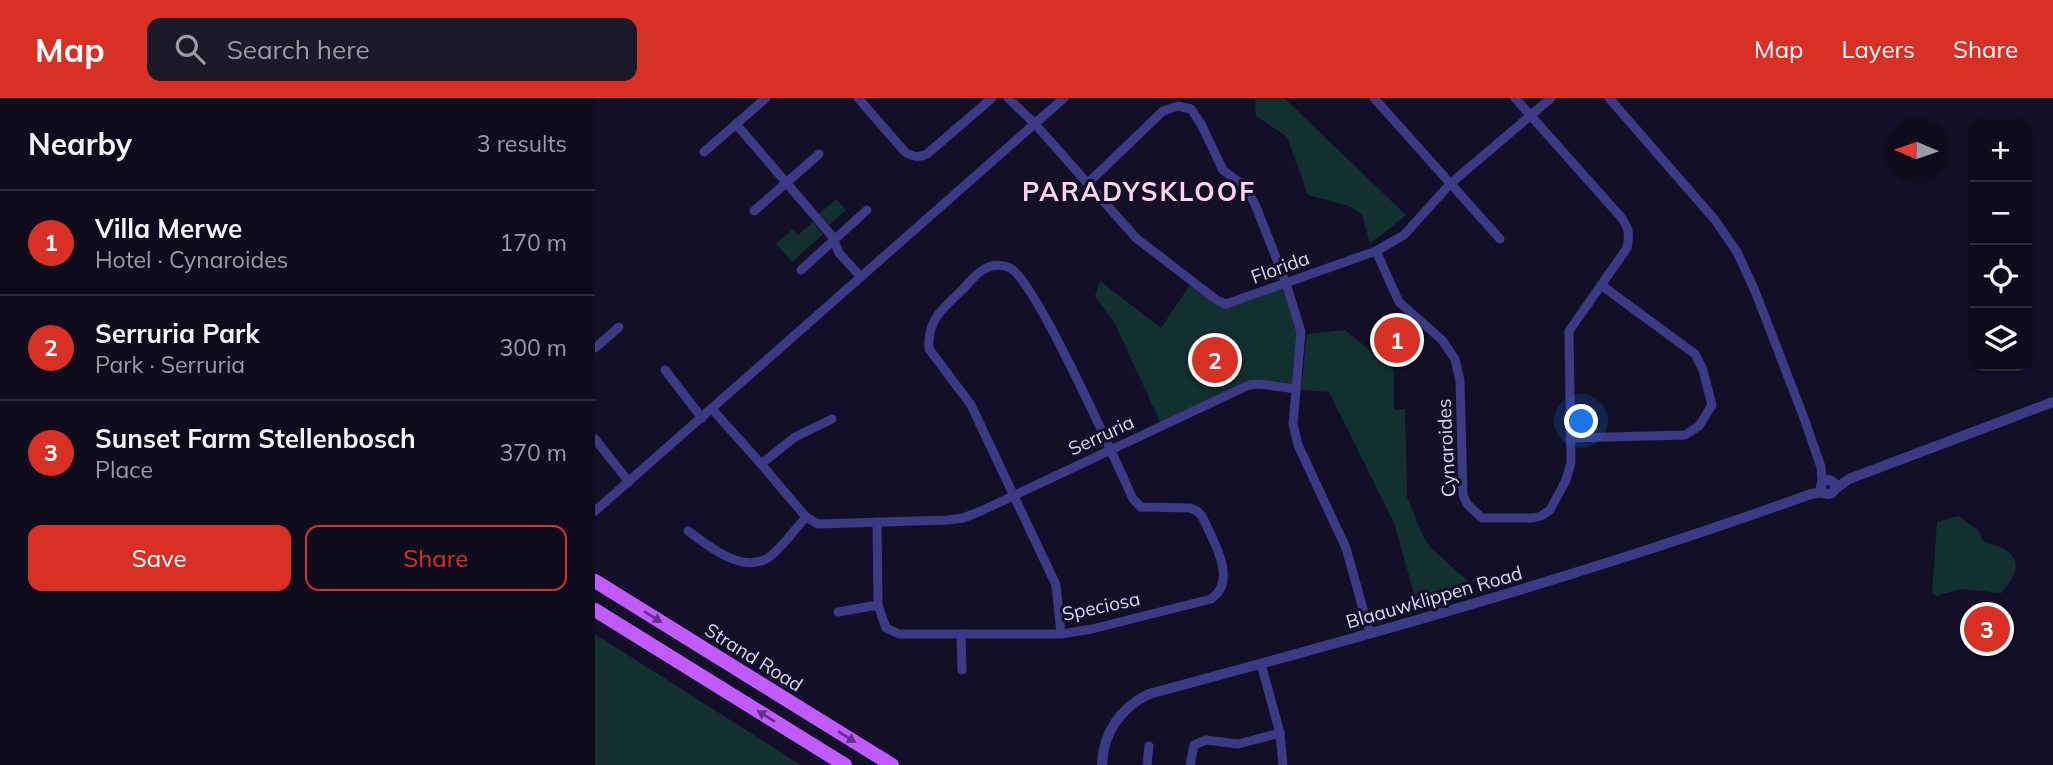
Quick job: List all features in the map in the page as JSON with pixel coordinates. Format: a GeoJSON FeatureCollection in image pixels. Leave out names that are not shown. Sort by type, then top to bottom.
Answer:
{"type":"FeatureCollection","features":[{"type":"Feature","properties":{"kind":"main road","name":"Strand Road"},"geometry":{"type":"LineString","coordinates":[[595,581],[893,765]]}},
{"type":"Feature","properties":{"kind":"main road"},"geometry":{"type":"LineString","coordinates":[[595,610],[845,765]]}},
{"type":"Feature","properties":{"kind":"street"},"geometry":{"type":"LineString","coordinates":[[704,152],[766,98]]}},
{"type":"Feature","properties":{"kind":"street"},"geometry":{"type":"LineString","coordinates":[[858,98],[905,152],[921,157],[927,155],[992,98]]}},
{"type":"Feature","properties":{"kind":"street","name":"Florida"},"geometry":{"type":"LineString","coordinates":[[1008,98],[1035,124],[1136,238],[1218,301],[1226,304],[1376,251],[1404,235],[1450,184],[1551,98]]}},
{"type":"Feature","properties":{"kind":"street"},"geometry":{"type":"LineString","coordinates":[[595,511],[1064,98]]}},
{"type":"Feature","properties":{"kind":"street"},"geometry":{"type":"LineString","coordinates":[[1374,98],[1500,239]]}},
{"type":"Feature","properties":{"kind":"street","name":"Cynaroides"},"geometry":{"type":"LineString","coordinates":[[1376,251],[1399,302],[1442,340],[1455,359],[1460,381],[1463,495],[1467,505],[1477,515],[1490,519],[1533,518],[1546,514],[1570,470],[1569,331],[1627,248],[1628,229],[1620,216],[1515,98]]}},
{"type":"Feature","properties":{"kind":"street"},"geometry":{"type":"LineString","coordinates":[[1609,98],[1715,219],[1737,252],[1755,291],[1827,485]]}},
{"type":"Feature","properties":{"kind":"street"},"geometry":{"type":"LineString","coordinates":[[1088,183],[1163,111],[1178,106],[1191,109],[1223,170],[1250,192],[1286,283],[1302,337],[1293,424],[1298,444],[1346,548],[1370,634]]}},
{"type":"Feature","properties":{"kind":"street"},"geometry":{"type":"LineString","coordinates":[[736,124],[834,240],[839,253],[861,277]]}},
{"type":"Feature","properties":{"kind":"street"},"geometry":{"type":"LineString","coordinates":[[754,211],[818,154]]}},
{"type":"Feature","properties":{"kind":"street"},"geometry":{"type":"LineString","coordinates":[[801,270],[867,210]]}},
{"type":"Feature","properties":{"kind":"street"},"geometry":{"type":"LineString","coordinates":[[1061,634],[1056,585],[971,405],[929,349],[932,322],[980,271],[986,267],[1009,268],[1021,280],[1049,326],[1111,450]]}},
{"type":"Feature","properties":{"kind":"street"},"geometry":{"type":"LineString","coordinates":[[1570,438],[1685,435],[1699,426],[1712,405],[1712,397],[1695,354],[1601,285]]}},
{"type":"Feature","properties":{"kind":"street"},"geometry":{"type":"LineString","coordinates":[[595,348],[619,327]]}},
{"type":"Feature","properties":{"kind":"street"},"geometry":{"type":"LineString","coordinates":[[665,370],[702,418]]}},
{"type":"Feature","properties":{"kind":"street","name":"Serruria"},"geometry":{"type":"LineString","coordinates":[[806,517],[818,524],[963,518],[1249,385],[1296,389]]}},
{"type":"Feature","properties":{"kind":"street","name":"Blaauwklippen Road"},"geometry":{"type":"LineString","coordinates":[[1102,765],[1105,743],[1115,722],[1132,704],[1149,694],[1561,579],[1811,494],[1827,485],[1849,480],[2053,402]]}},
{"type":"Feature","properties":{"kind":"street"},"geometry":{"type":"LineString","coordinates":[[688,531],[730,558],[752,561],[768,557],[806,517],[712,409]]}},
{"type":"Feature","properties":{"kind":"street"},"geometry":{"type":"LineString","coordinates":[[761,464],[795,437],[832,419]]}},
{"type":"Feature","properties":{"kind":"street"},"geometry":{"type":"LineString","coordinates":[[595,439],[629,482]]}},
{"type":"Feature","properties":{"kind":"street","name":"Speciosa"},"geometry":{"type":"LineString","coordinates":[[878,605],[886,628],[899,634],[1061,634],[1092,629],[1211,599],[1222,587],[1223,567],[1202,516],[1190,508],[1147,508],[1136,503],[1111,450]]}},
{"type":"Feature","properties":{"kind":"street"},"geometry":{"type":"LineString","coordinates":[[838,612],[878,605],[877,522]]}},
{"type":"Feature","properties":{"kind":"street"},"geometry":{"type":"LineString","coordinates":[[961,634],[962,670]]}},
{"type":"Feature","properties":{"kind":"street"},"geometry":{"type":"LineString","coordinates":[[1261,664],[1280,733],[1283,765]]}},
{"type":"Feature","properties":{"kind":"street"},"geometry":{"type":"LineString","coordinates":[[1190,765],[1194,745],[1201,741],[1238,744],[1280,733]]}},
{"type":"Feature","properties":{"kind":"street"},"geometry":{"type":"LineString","coordinates":[[1147,765],[1149,746]]}},
{"type":"Feature","properties":{"kind":"green space"},"geometry":{"type":"Polygon","coordinates":[[[1255,98],[1284,98],[1406,215],[1370,244],[1362,214],[1349,206],[1308,195],[1287,137],[1256,116],[1255,98]]]}},
{"type":"Feature","properties":{"kind":"green space"},"geometry":{"type":"Polygon","coordinates":[[[836,199],[846,210],[829,225],[819,214],[836,199]]]}},
{"type":"Feature","properties":{"kind":"green space"},"geometry":{"type":"Polygon","coordinates":[[[813,222],[823,234],[792,262],[776,244],[793,229],[798,235],[813,222]]]}},
{"type":"Feature","properties":{"kind":"green space"},"geometry":{"type":"Polygon","coordinates":[[[1100,281],[1161,328],[1192,282],[1226,304],[1286,283],[1301,332],[1296,389],[1259,384],[1162,426],[1115,324],[1095,296],[1100,281]]]}},
{"type":"Feature","properties":{"kind":"green space"},"geometry":{"type":"Polygon","coordinates":[[[1345,330],[1394,370],[1394,410],[1405,409],[1407,497],[1430,547],[1470,583],[1415,597],[1394,523],[1329,392],[1301,390],[1307,334],[1345,330]]]}},
{"type":"Feature","properties":{"kind":"green space"},"geometry":{"type":"Polygon","coordinates":[[[1958,516],[1978,530],[1983,541],[2005,549],[2015,560],[2013,577],[2001,593],[1962,589],[1935,596],[1932,593],[1937,522],[1958,516]]]}},
{"type":"Feature","properties":{"kind":"green space"},"geometry":{"type":"Polygon","coordinates":[[[595,634],[801,765],[595,765],[595,634]]]}},
{"type":"Feature","properties":{"kind":"place","name":"Villa Merwe"},"geometry":{"type":"Point","coordinates":[1397,340]}},
{"type":"Feature","properties":{"kind":"place","name":"Serruria Park"},"geometry":{"type":"Point","coordinates":[1215,360]}},
{"type":"Feature","properties":{"kind":"place","name":"Sunset Farm Stellenbosch"},"geometry":{"type":"Point","coordinates":[1987,629]}},
{"type":"Feature","properties":{"kind":"district","name":"PARADYSKLOOF"},"geometry":{"type":"Point","coordinates":[1139,191]}}]}
